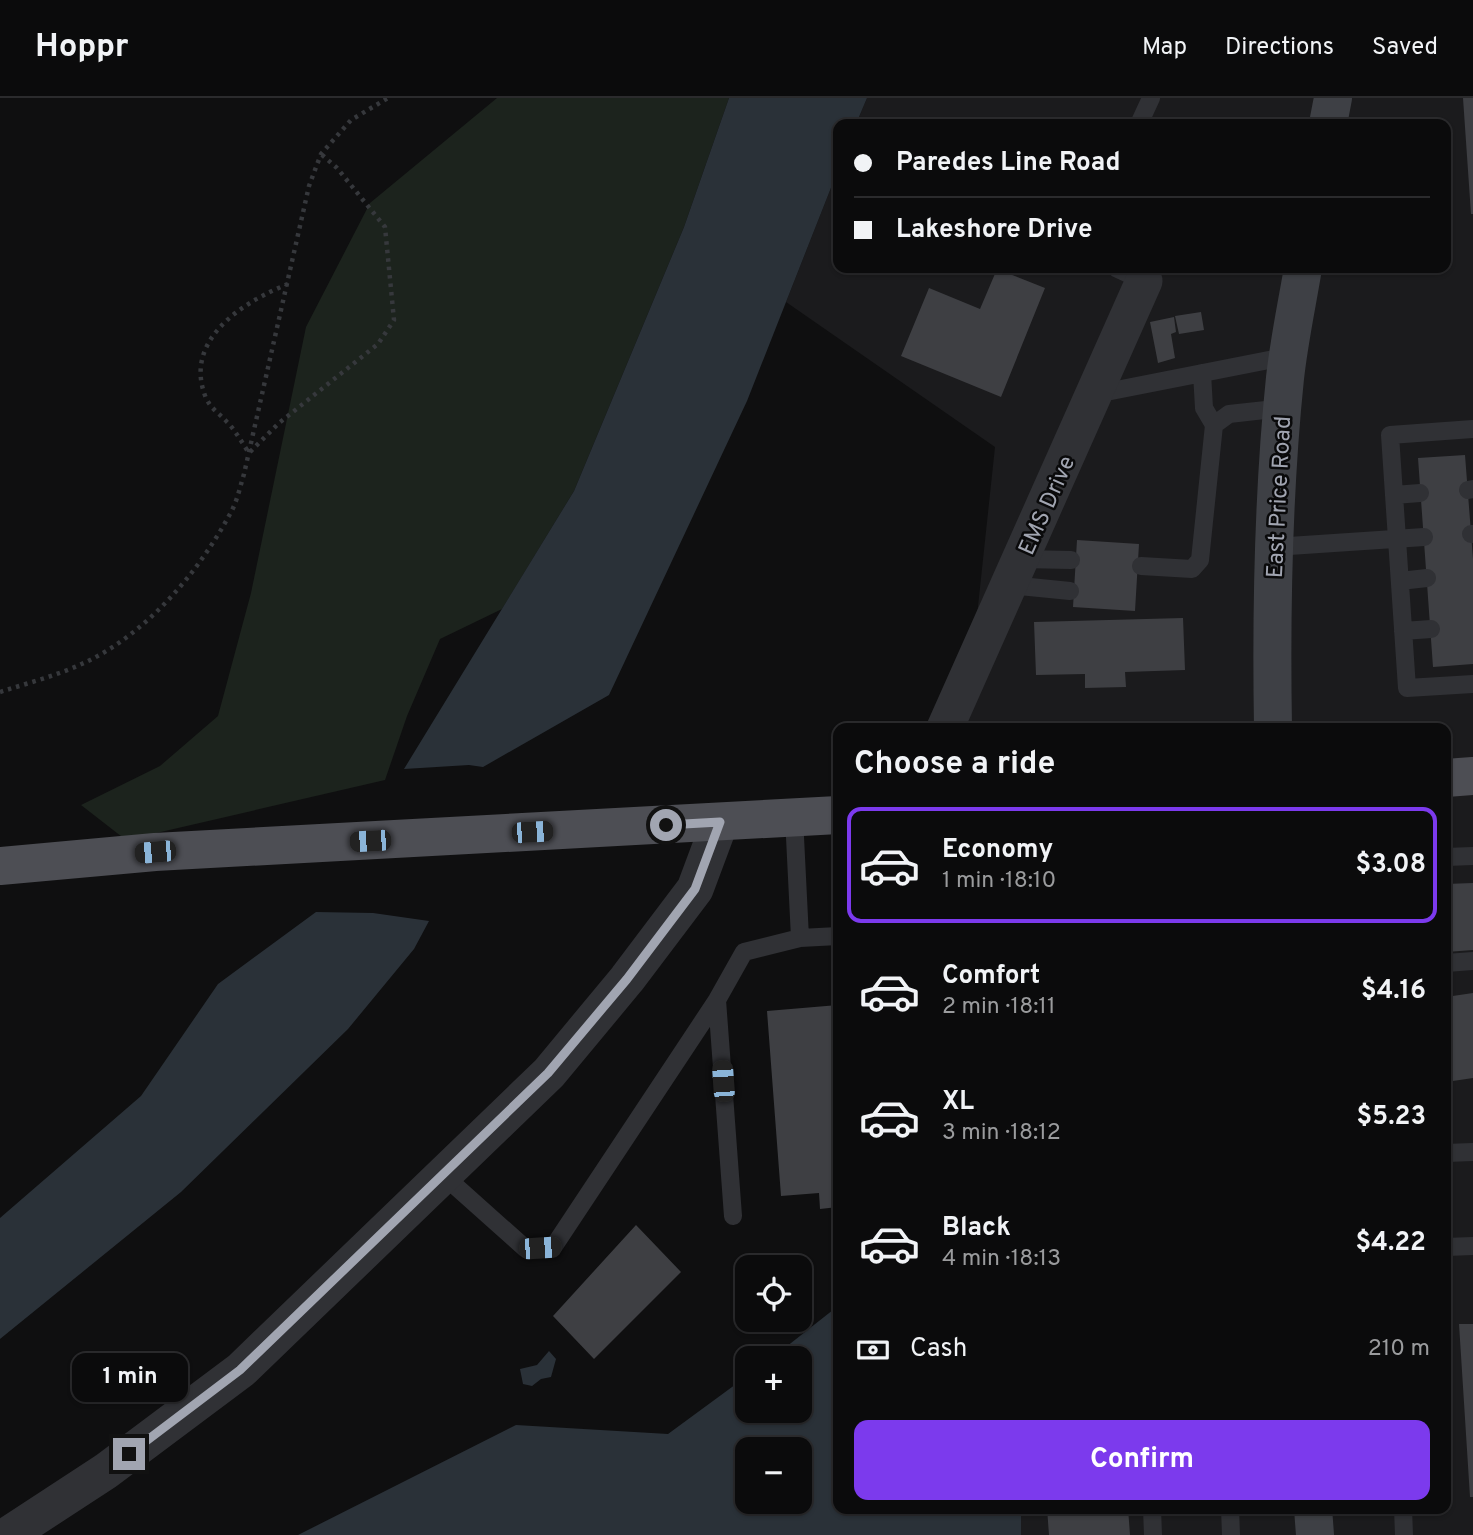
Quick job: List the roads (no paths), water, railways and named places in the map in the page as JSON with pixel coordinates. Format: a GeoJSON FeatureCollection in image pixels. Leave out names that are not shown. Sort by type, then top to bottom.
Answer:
{"type":"FeatureCollection","features":[{"type":"Feature","properties":{"kind":"main road"},"geometry":{"type":"LineString","coordinates":[[1329,119],[1333,98]]}},
{"type":"Feature","properties":{"kind":"main road","name":"East Price Road"},"geometry":{"type":"LineString","coordinates":[[1273,723],[1271,620],[1283,408],[1302,273]]}},
{"type":"Feature","properties":{"kind":"main road"},"geometry":{"type":"LineString","coordinates":[[1451,778],[1473,776]]}},
{"type":"Feature","properties":{"kind":"main road"},"geometry":{"type":"LineString","coordinates":[[0,866],[155,852],[833,815]]}},
{"type":"Feature","properties":{"kind":"main road"},"geometry":{"type":"LineString","coordinates":[[1313,1514],[1315,1535]]}},
{"type":"Feature","properties":{"kind":"street","name":"EMS Drive"},"geometry":{"type":"LineString","coordinates":[[947,723],[1096,394],[1130,274]]}},
{"type":"Feature","properties":{"kind":"street"},"geometry":{"type":"LineString","coordinates":[[8,1535],[106,1471],[240,1370],[383,1236],[442,1174],[548,1073],[627,979],[695,889],[720,822]]}},
{"type":"Feature","properties":{"kind":"lane"},"geometry":{"type":"LineString","coordinates":[[1141,119],[1151,98]]}},
{"type":"Feature","properties":{"kind":"lane"},"geometry":{"type":"LineString","coordinates":[[1096,394],[1289,356]]}},
{"type":"Feature","properties":{"kind":"lane"},"geometry":{"type":"LineString","coordinates":[[1141,566],[1192,569],[1200,560],[1214,425],[1203,408],[1202,373]]}},
{"type":"Feature","properties":{"kind":"lane"},"geometry":{"type":"LineString","coordinates":[[1214,425],[1229,414],[1283,408]]}},
{"type":"Feature","properties":{"kind":"lane"},"geometry":{"type":"LineString","coordinates":[[1473,429],[1390,435],[1407,688],[1473,684]]}},
{"type":"Feature","properties":{"kind":"lane"},"geometry":{"type":"LineString","coordinates":[[1394,495],[1420,493]]}},
{"type":"Feature","properties":{"kind":"lane"},"geometry":{"type":"LineString","coordinates":[[1274,547],[1424,537]]}},
{"type":"Feature","properties":{"kind":"lane"},"geometry":{"type":"LineString","coordinates":[[1016,572],[1071,560]]}},
{"type":"Feature","properties":{"kind":"lane"},"geometry":{"type":"LineString","coordinates":[[1016,572],[1070,591]]}},
{"type":"Feature","properties":{"kind":"lane"},"geometry":{"type":"LineString","coordinates":[[1400,581],[1427,578]]}},
{"type":"Feature","properties":{"kind":"lane"},"geometry":{"type":"LineString","coordinates":[[1403,631],[1431,629]]}},
{"type":"Feature","properties":{"kind":"lane"},"geometry":{"type":"LineString","coordinates":[[794,817],[800,938]]}},
{"type":"Feature","properties":{"kind":"lane"},"geometry":{"type":"LineString","coordinates":[[1451,857],[1473,856]]}},
{"type":"Feature","properties":{"kind":"lane"},"geometry":{"type":"LineString","coordinates":[[442,1174],[526,1249],[554,1247],[717,1000],[744,952],[800,938],[833,936]]}},
{"type":"Feature","properties":{"kind":"lane"},"geometry":{"type":"LineString","coordinates":[[1451,963],[1473,961]]}},
{"type":"Feature","properties":{"kind":"lane"},"geometry":{"type":"LineString","coordinates":[[717,1000],[733,1216]]}},
{"type":"Feature","properties":{"kind":"lane"},"geometry":{"type":"LineString","coordinates":[[1451,1153],[1473,1152]]}},
{"type":"Feature","properties":{"kind":"lane"},"geometry":{"type":"LineString","coordinates":[[1451,1247],[1473,1246]]}},
{"type":"Feature","properties":{"kind":"lane"},"geometry":{"type":"LineString","coordinates":[[1152,1514],[1153,1535]]}},
{"type":"Feature","properties":{"kind":"lane"},"geometry":{"type":"LineString","coordinates":[[1230,1514],[1231,1535]]}},
{"type":"Feature","properties":{"kind":"lane"},"geometry":{"type":"LineString","coordinates":[[1403,1514],[1404,1535]]}}]}
